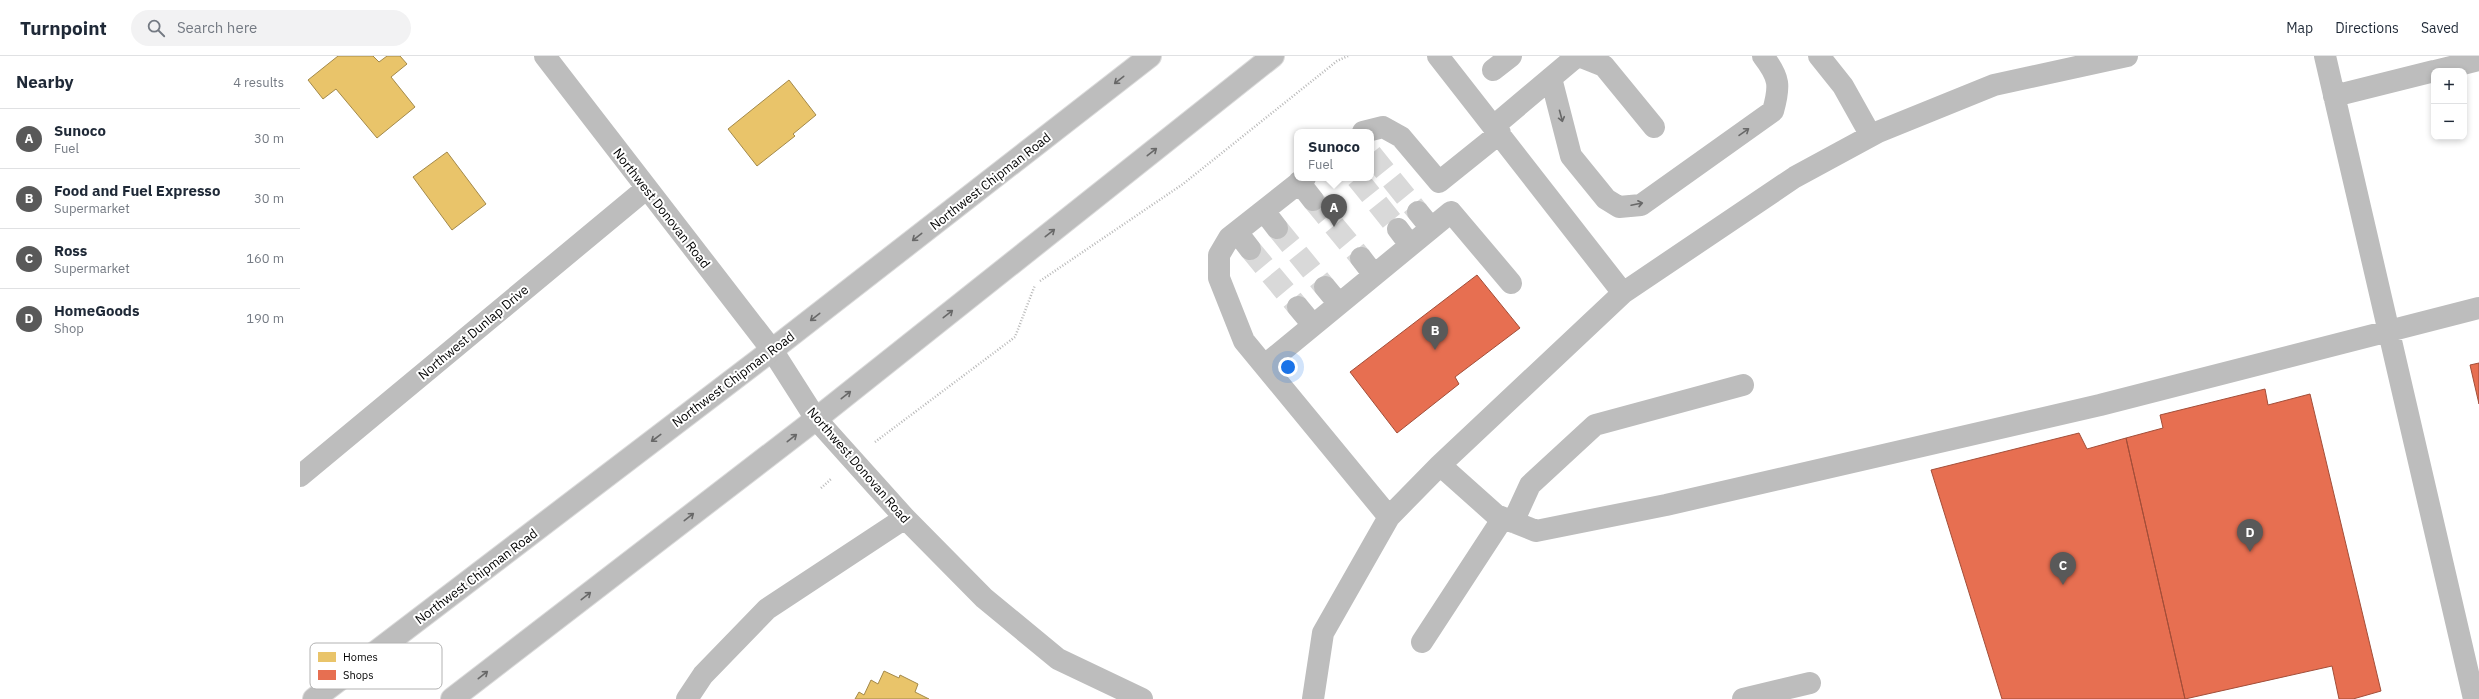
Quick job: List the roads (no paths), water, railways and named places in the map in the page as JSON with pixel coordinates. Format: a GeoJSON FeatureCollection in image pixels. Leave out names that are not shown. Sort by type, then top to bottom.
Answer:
{"type":"FeatureCollection","features":[{"type":"Feature","properties":{"kind":"main road","name":"Northwest Donovan Road"},"geometry":{"type":"LineString","coordinates":[[545,56],[772,350],[816,419],[905,518],[984,598],[1058,659],[1142,699]]}},
{"type":"Feature","properties":{"kind":"main road","name":"Northwest Chipman Road"},"geometry":{"type":"LineString","coordinates":[[387,643],[772,350],[1150,56]]}},
{"type":"Feature","properties":{"kind":"main road"},"geometry":{"type":"LineString","coordinates":[[452,699],[816,419],[1273,56]]}},
{"type":"Feature","properties":{"kind":"main road"},"geometry":{"type":"LineString","coordinates":[[1438,56],[1497,129],[1623,293]]}},
{"type":"Feature","properties":{"kind":"main road"},"geometry":{"type":"LineString","coordinates":[[1493,70],[1511,56]]}},
{"type":"Feature","properties":{"kind":"main road"},"geometry":{"type":"LineString","coordinates":[[1439,182],[1551,78],[1578,56],[1604,66],[1654,127]]}},
{"type":"Feature","properties":{"kind":"main road"},"geometry":{"type":"LineString","coordinates":[[1551,78],[1571,156],[1606,199],[1619,207],[1641,205],[1773,112],[1779,90],[1772,68],[1763,56]]}},
{"type":"Feature","properties":{"kind":"main road"},"geometry":{"type":"LineString","coordinates":[[1819,56],[1843,86],[1870,136]]}},
{"type":"Feature","properties":{"kind":"main road"},"geometry":{"type":"LineString","coordinates":[[1313,699],[1323,633],[1390,517],[1440,465],[1623,293],[1795,176],[1870,136],[1994,85],[2089,60],[2127,56]]}},
{"type":"Feature","properties":{"kind":"main road"},"geometry":{"type":"LineString","coordinates":[[2325,56],[2474,699]]}},
{"type":"Feature","properties":{"kind":"main road"},"geometry":{"type":"LineString","coordinates":[[2446,68],[2479,60]]}},
{"type":"Feature","properties":{"kind":"main road"},"geometry":{"type":"LineString","coordinates":[[2334,96],[2431,72]]}},
{"type":"Feature","properties":{"kind":"main road"},"geometry":{"type":"LineString","coordinates":[[1374,129],[1383,127],[1401,137],[1439,182],[1451,212],[1511,283]]}},
{"type":"Feature","properties":{"kind":"main road"},"geometry":{"type":"LineString","coordinates":[[1301,181],[1230,238],[1219,255],[1219,278],[1244,341],[1390,517]]}},
{"type":"Feature","properties":{"kind":"main road"},"geometry":{"type":"LineString","coordinates":[[1303,181],[1313,200]]}},
{"type":"Feature","properties":{"kind":"main road","name":"Northwest Dunlap Drive"},"geometry":{"type":"LineString","coordinates":[[300,476],[647,188]]}},
{"type":"Feature","properties":{"kind":"main road"},"geometry":{"type":"LineString","coordinates":[[1264,211],[1277,228]]}},
{"type":"Feature","properties":{"kind":"main road"},"geometry":{"type":"LineString","coordinates":[[1265,365],[1374,275],[1404,237],[1424,220],[1451,212]]}},
{"type":"Feature","properties":{"kind":"main road"},"geometry":{"type":"LineString","coordinates":[[1237,232],[1250,249]]}},
{"type":"Feature","properties":{"kind":"main road"},"geometry":{"type":"LineString","coordinates":[[1361,258],[1374,275]]}},
{"type":"Feature","properties":{"kind":"main road"},"geometry":{"type":"LineString","coordinates":[[1325,286],[1339,304]]}},
{"type":"Feature","properties":{"kind":"main road"},"geometry":{"type":"LineString","coordinates":[[1298,307],[1313,325]]}},
{"type":"Feature","properties":{"kind":"main road"},"geometry":{"type":"LineString","coordinates":[[1440,465],[1496,516],[1536,531],[1666,505],[2100,405],[2479,308]]}},
{"type":"Feature","properties":{"kind":"main road"},"geometry":{"type":"LineString","coordinates":[[1422,642],[1508,520],[1530,485],[1595,425],[1743,385]]}},
{"type":"Feature","properties":{"kind":"main road"},"geometry":{"type":"LineString","coordinates":[[687,699],[703,675],[767,610],[905,518]]}},
{"type":"Feature","properties":{"kind":"main road"},"geometry":{"type":"LineString","coordinates":[[1743,699],[1810,683]]}},
{"type":"Feature","properties":{"kind":"main road","name":"Northwest Chipman Road"},"geometry":{"type":"LineString","coordinates":[[314,699],[327,689]]}},
{"type":"Feature","properties":{"kind":"tunnel"},"geometry":{"type":"LineString","coordinates":[[1374,158],[1418,212]]}},
{"type":"Feature","properties":{"kind":"tunnel"},"geometry":{"type":"LineString","coordinates":[[1359,181],[1398,229]]}},
{"type":"Feature","properties":{"kind":"tunnel"},"geometry":{"type":"LineString","coordinates":[[1313,200],[1361,258]]}},
{"type":"Feature","properties":{"kind":"tunnel"},"geometry":{"type":"LineString","coordinates":[[1277,228],[1325,287]]}},
{"type":"Feature","properties":{"kind":"tunnel"},"geometry":{"type":"LineString","coordinates":[[1250,249],[1298,307]]}},
{"type":"Feature","properties":{"kind":"place","name":"Sunoco"},"geometry":{"type":"Point","coordinates":[1334,227]}},
{"type":"Feature","properties":{"kind":"place","name":"Food and Fuel Expresso"},"geometry":{"type":"Point","coordinates":[1435,350]}},
{"type":"Feature","properties":{"kind":"place","name":"HomeGoods"},"geometry":{"type":"Point","coordinates":[2250,552]}},
{"type":"Feature","properties":{"kind":"place","name":"Ross"},"geometry":{"type":"Point","coordinates":[2063,585]}}]}
